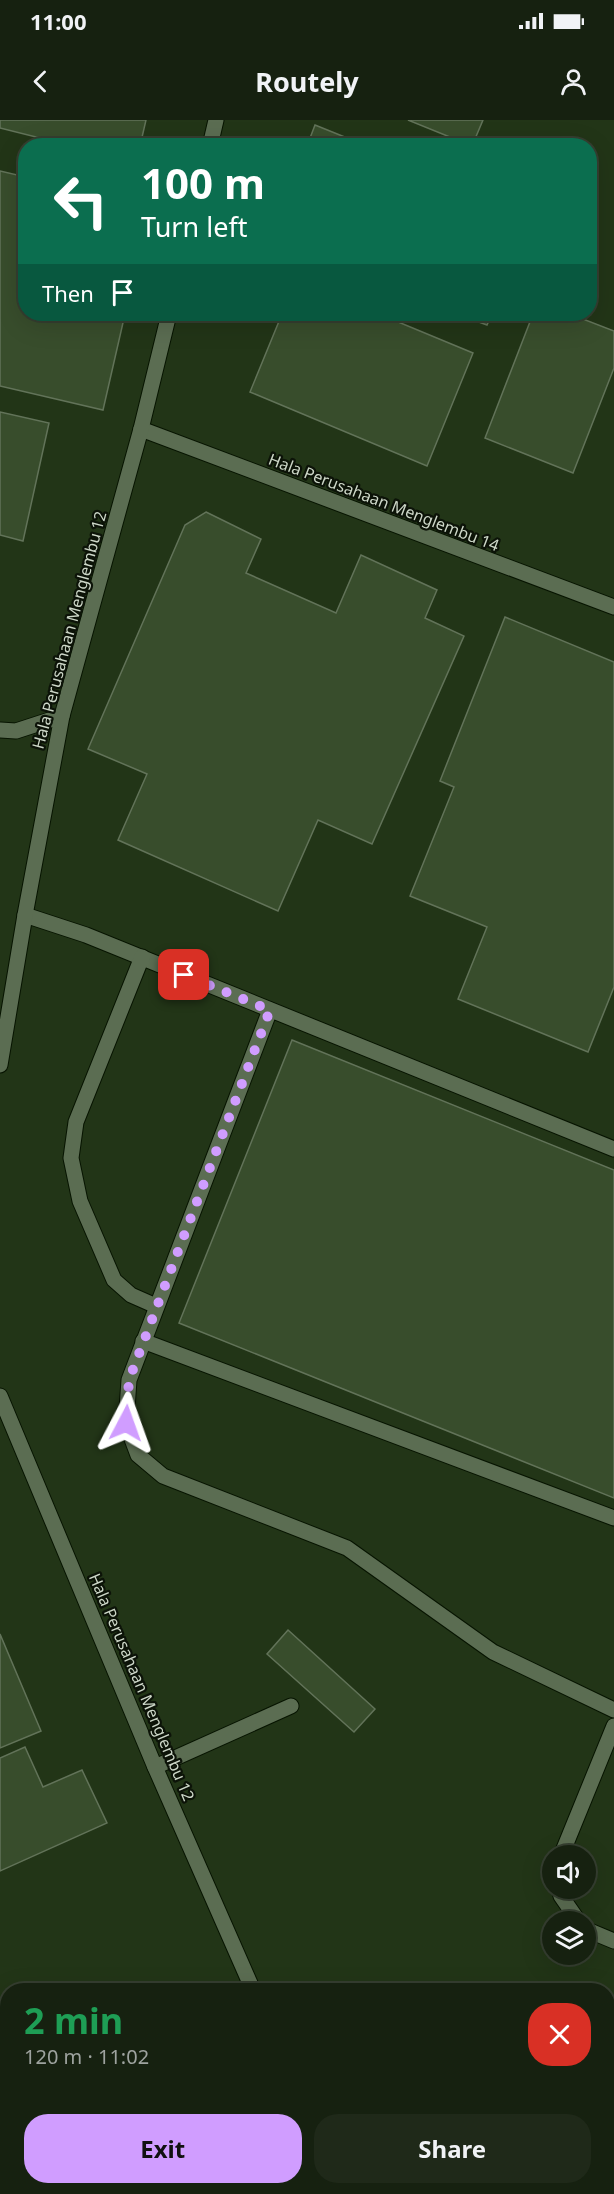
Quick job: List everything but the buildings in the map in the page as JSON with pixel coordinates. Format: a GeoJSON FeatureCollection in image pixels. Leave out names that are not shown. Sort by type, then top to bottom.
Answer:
{"type":"FeatureCollection","features":[{"type":"Feature","properties":{"kind":"street"},"geometry":{"type":"LineString","coordinates":[[212,138],[216,120]]}},
{"type":"Feature","properties":{"kind":"street","name":"Hala Perusahaan Menglembu 12"},"geometry":{"type":"LineString","coordinates":[[0,1065],[62,716],[141,429],[167,321]]}},
{"type":"Feature","properties":{"kind":"street","name":"Hala Perusahaan Menglembu 14"},"geometry":{"type":"LineString","coordinates":[[141,429],[614,608]]}},
{"type":"Feature","properties":{"kind":"street"},"geometry":{"type":"LineString","coordinates":[[0,730],[16,731],[62,716]]}},
{"type":"Feature","properties":{"kind":"street"},"geometry":{"type":"LineString","coordinates":[[25,915],[142,957],[614,1149]]}},
{"type":"Feature","properties":{"kind":"street"},"geometry":{"type":"LineString","coordinates":[[142,957],[76,1122],[71,1158],[80,1201],[114,1280],[131,1295],[156,1306]]}},
{"type":"Feature","properties":{"kind":"street"},"geometry":{"type":"LineString","coordinates":[[270,1010],[129,1380],[126,1423],[138,1455],[163,1476],[347,1548],[493,1652],[614,1710]]}},
{"type":"Feature","properties":{"kind":"street"},"geometry":{"type":"LineString","coordinates":[[143,1341],[614,1518]]}},
{"type":"Feature","properties":{"kind":"street","name":"Hala Perusahaan Menglembu 12"},"geometry":{"type":"LineString","coordinates":[[0,1396],[155,1767],[250,1983]]}},
{"type":"Feature","properties":{"kind":"street"},"geometry":{"type":"LineString","coordinates":[[155,1767],[291,1706]]}},
{"type":"Feature","properties":{"kind":"street"},"geometry":{"type":"LineString","coordinates":[[565,1845],[614,1726]]}},
{"type":"Feature","properties":{"kind":"street"},"geometry":{"type":"LineString","coordinates":[[596,1934],[614,1941]]}},
{"type":"Feature","properties":{"kind":"shaded area"},"geometry":{"type":"Polygon","coordinates":[[[0,120],[614,120],[614,1983],[0,1983],[0,120]]]}},
{"type":"Feature","properties":{"kind":"route"},"geometry":{"type":"LineString","coordinates":[[126,1423],[129,1380],[270,1010],[184,975]]}}]}
